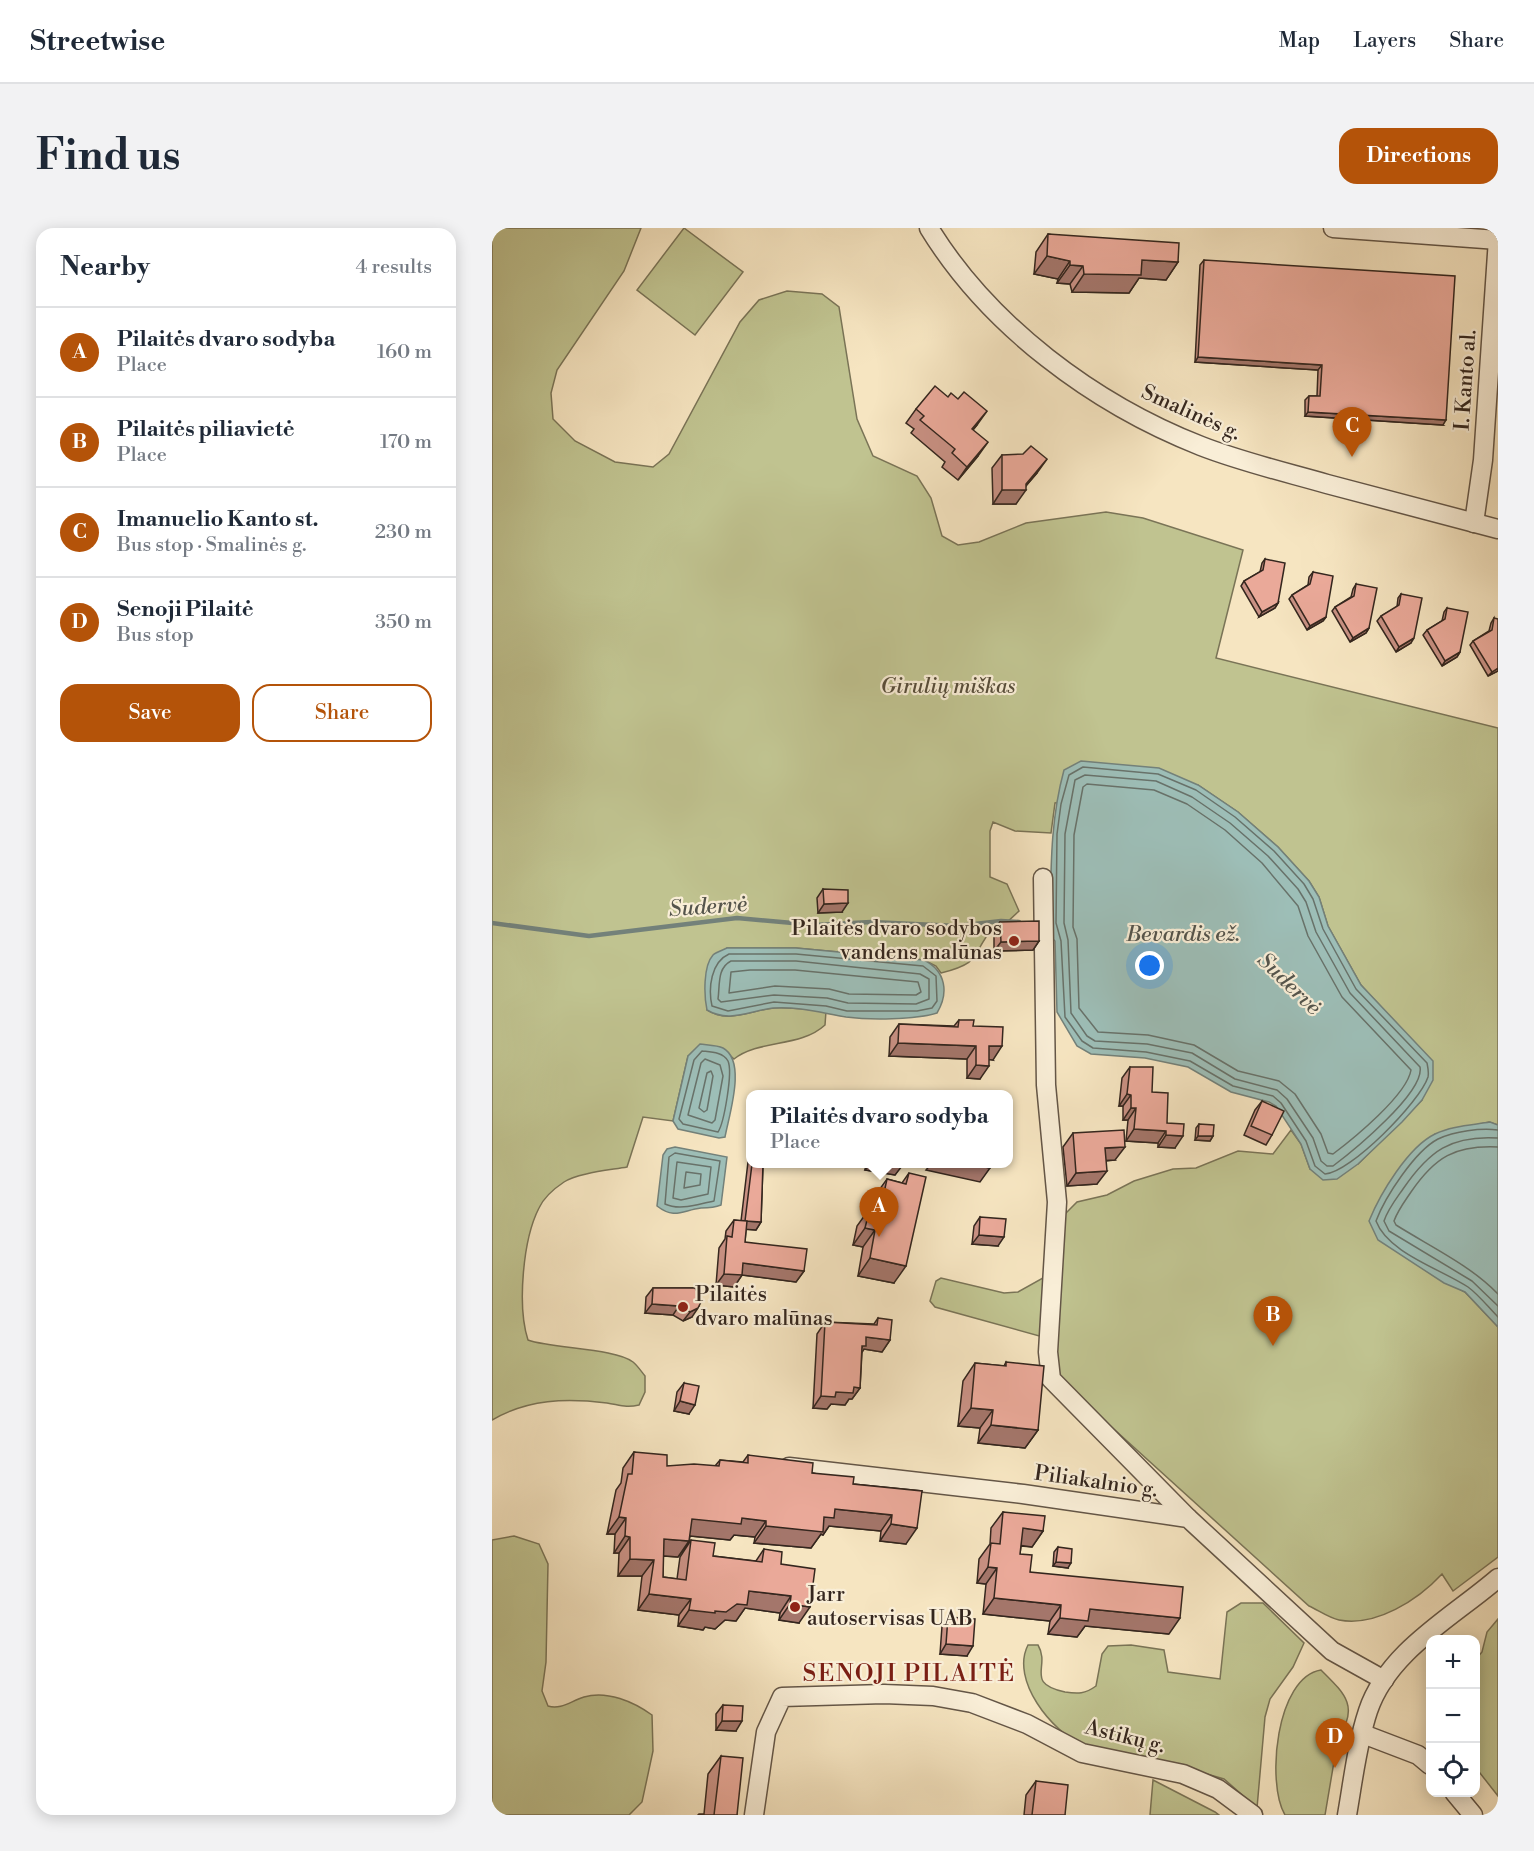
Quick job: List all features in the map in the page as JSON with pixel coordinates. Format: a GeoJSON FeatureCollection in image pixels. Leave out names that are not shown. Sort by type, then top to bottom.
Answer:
{"type":"FeatureCollection","features":[{"type":"Feature","properties":{"kind":"street","name":"Smalinės g."},"geometry":{"type":"LineString","coordinates":[[929,228],[969,282],[1029,342],[1102,396],[1154,424],[1198,445],[1262,466],[1498,529]]}},
{"type":"Feature","properties":{"kind":"street"},"geometry":{"type":"LineString","coordinates":[[1333,228],[1498,239]]}},
{"type":"Feature","properties":{"kind":"street","name":"I. Kanto al."},"geometry":{"type":"LineString","coordinates":[[1474,523],[1483,460],[1498,239]]}},
{"type":"Feature","properties":{"kind":"street"},"geometry":{"type":"LineString","coordinates":[[1043,878],[1046,1085],[1057,1202],[1048,1352],[1051,1379],[1188,1518],[1332,1651],[1384,1680]]}},
{"type":"Feature","properties":{"kind":"street","name":"Piliakalnio g."},"geometry":{"type":"LineString","coordinates":[[767,1465],[1023,1494],[1188,1518]]}},
{"type":"Feature","properties":{"kind":"street"},"geometry":{"type":"LineString","coordinates":[[1347,1815],[1368,1711],[1384,1680],[1419,1642],[1498,1578]]}},
{"type":"Feature","properties":{"kind":"street","name":"Astikų g."},"geometry":{"type":"LineString","coordinates":[[754,1815],[766,1732],[782,1697],[884,1694],[933,1696],[972,1703],[1027,1724],[1082,1753],[1183,1774],[1209,1785],[1253,1815]]}},
{"type":"Feature","properties":{"kind":"street"},"geometry":{"type":"LineString","coordinates":[[1363,1734],[1418,1755],[1426,1761]]}},
{"type":"Feature","properties":{"kind":"street"},"geometry":{"type":"LineString","coordinates":[[1458,1797],[1473,1815]]}},
{"type":"Feature","properties":{"kind":"green space","name":"Girulių miškas"},"geometry":{"type":"Polygon","coordinates":[[[492,228],[641,228],[624,271],[557,370],[551,393],[553,419],[575,441],[615,462],[653,467],[669,454],[740,322],[759,300],[787,291],[822,294],[839,307],[857,419],[873,456],[917,476],[931,498],[942,536],[958,545],[979,542],[1026,523],[1106,512],[1143,518],[1243,550],[1216,658],[1498,728],[1498,1125],[1489,1122],[1435,1134],[1421,1267],[1465,1292],[1498,1327],[1498,1557],[1453,1591],[1442,1574],[1409,1602],[1382,1615],[1353,1621],[1327,1616],[1309,1606],[1063,1383],[1058,1371],[1054,1340],[935,1307],[930,1301],[936,1281],[941,1278],[1004,1293],[1018,1292],[1059,1269],[1065,1214],[1077,1202],[1107,1195],[1134,1181],[1173,1169],[1196,1168],[1238,1151],[1273,1154],[1291,1130],[1301,1144],[1310,1169],[1358,1164],[1422,1100],[1396,1023],[1361,985],[1328,926],[1319,897],[1309,881],[1278,847],[1238,812],[1198,785],[1055,803],[1051,833],[1015,831],[993,822],[990,831],[990,877],[1007,884],[1019,911],[1005,924],[993,928],[970,961],[955,969],[941,973],[936,966],[924,960],[796,948],[727,948],[707,1010],[723,1016],[774,1008],[826,1011],[825,1025],[804,1037],[756,1048],[734,1059],[722,1048],[688,1056],[673,1121],[643,1117],[627,1167],[577,1176],[564,1182],[544,1200],[533,1221],[529,1237],[522,1291],[528,1340],[613,1354],[633,1362],[645,1376],[645,1392],[639,1405],[577,1401],[548,1402],[519,1408],[492,1420],[492,228]]]}},
{"type":"Feature","properties":{"kind":"green space"},"geometry":{"type":"Polygon","coordinates":[[[684,228],[743,272],[695,335],[637,290],[684,228]]]}},
{"type":"Feature","properties":{"kind":"green space"},"geometry":{"type":"Polygon","coordinates":[[[514,1536],[539,1544],[548,1564],[546,1662],[542,1691],[548,1706],[562,1706],[584,1697],[602,1695],[620,1698],[652,1715],[653,1751],[642,1802],[629,1815],[492,1815],[492,1540],[514,1536]]]}},
{"type":"Feature","properties":{"kind":"green space"},"geometry":{"type":"Polygon","coordinates":[[[1241,1603],[1263,1603],[1304,1643],[1293,1667],[1270,1699],[1265,1717],[1257,1808],[1224,1779],[1083,1745],[1059,1729],[1047,1717],[1029,1689],[1024,1659],[1028,1645],[1038,1645],[1042,1660],[1042,1679],[1045,1684],[1065,1692],[1081,1693],[1096,1686],[1102,1654],[1108,1646],[1131,1645],[1164,1650],[1168,1672],[1220,1679],[1227,1612],[1241,1603]]]}},
{"type":"Feature","properties":{"kind":"green space"},"geometry":{"type":"Polygon","coordinates":[[[1498,1619],[1498,1796],[1480,1773],[1480,1654],[1487,1632],[1498,1619]]]}},
{"type":"Feature","properties":{"kind":"green space"},"geometry":{"type":"Polygon","coordinates":[[[1321,1670],[1342,1693],[1348,1708],[1345,1727],[1338,1738],[1325,1815],[1285,1815],[1279,1800],[1276,1780],[1279,1733],[1294,1691],[1306,1677],[1321,1670]]]}},
{"type":"Feature","properties":{"kind":"green space"},"geometry":{"type":"Polygon","coordinates":[[[1153,1780],[1215,1812],[1219,1815],[1150,1815],[1153,1780]]]}},
{"type":"Feature","properties":{"kind":"water","name":"Bevardis ež."},"geometry":{"type":"Polygon","coordinates":[[[1081,761],[1159,768],[1198,785],[1238,812],[1278,847],[1309,881],[1319,897],[1328,926],[1361,985],[1433,1061],[1433,1080],[1422,1100],[1358,1164],[1337,1179],[1323,1180],[1310,1169],[1301,1144],[1276,1106],[1269,1102],[1231,1092],[1188,1067],[1145,1058],[1091,1054],[1077,1046],[1057,1012],[1055,941],[1051,937],[1050,923],[1052,846],[1059,789],[1064,770],[1081,761]]]}},
{"type":"Feature","properties":{"kind":"water"},"geometry":{"type":"Polygon","coordinates":[[[727,948],[796,948],[924,960],[941,976],[943,998],[937,1013],[905,1018],[856,1018],[782,1008],[723,1016],[707,1010],[705,989],[707,966],[710,960],[713,955],[727,948]]]}},
{"type":"Feature","properties":{"kind":"water"},"geometry":{"type":"Polygon","coordinates":[[[700,1044],[723,1048],[730,1055],[734,1064],[734,1089],[725,1137],[719,1138],[678,1129],[673,1121],[688,1056],[700,1044]]]}},
{"type":"Feature","properties":{"kind":"water"},"geometry":{"type":"Polygon","coordinates":[[[1490,1122],[1498,1125],[1498,1327],[1465,1292],[1444,1283],[1378,1240],[1369,1221],[1396,1172],[1425,1140],[1448,1129],[1490,1122]]]}},
{"type":"Feature","properties":{"kind":"water"},"geometry":{"type":"Polygon","coordinates":[[[675,1147],[727,1157],[721,1205],[679,1213],[669,1212],[657,1206],[663,1155],[667,1149],[675,1147]]]}},
{"type":"Feature","properties":{"kind":"building"},"geometry":{"type":"Polygon","coordinates":[[[1048,234],[1179,243],[1178,262],[1142,260],[1141,275],[1084,274],[1083,266],[1070,265],[1070,261],[1047,256],[1048,234]]]}},
{"type":"Feature","properties":{"kind":"building"},"geometry":{"type":"Polygon","coordinates":[[[1204,260],[1455,276],[1446,420],[1308,412],[1309,396],[1320,396],[1322,365],[1198,357],[1204,260]]]}},
{"type":"Feature","properties":{"kind":"building"},"geometry":{"type":"Polygon","coordinates":[[[935,386],[948,397],[951,393],[958,399],[964,392],[987,411],[972,429],[988,442],[967,467],[952,453],[955,449],[920,420],[924,416],[916,409],[935,386]]]}},
{"type":"Feature","properties":{"kind":"building"},"geometry":{"type":"Polygon","coordinates":[[[1031,446],[1047,459],[1026,484],[1026,490],[1002,490],[1002,455],[1023,454],[1031,446]]]}},
{"type":"Feature","properties":{"kind":"building"},"geometry":{"type":"Polygon","coordinates":[[[1265,559],[1285,563],[1278,603],[1262,612],[1244,581],[1263,570],[1265,559]]]}},
{"type":"Feature","properties":{"kind":"building"},"geometry":{"type":"Polygon","coordinates":[[[1313,572],[1333,576],[1326,617],[1310,626],[1292,595],[1310,584],[1313,572]]]}},
{"type":"Feature","properties":{"kind":"building"},"geometry":{"type":"Polygon","coordinates":[[[1356,584],[1377,588],[1369,628],[1353,638],[1335,607],[1354,596],[1356,584]]]}},
{"type":"Feature","properties":{"kind":"building"},"geometry":{"type":"Polygon","coordinates":[[[1401,594],[1422,598],[1414,638],[1399,647],[1381,616],[1399,605],[1401,594]]]}},
{"type":"Feature","properties":{"kind":"building"},"geometry":{"type":"Polygon","coordinates":[[[1447,608],[1468,612],[1460,652],[1445,661],[1427,630],[1445,619],[1447,608]]]}},
{"type":"Feature","properties":{"kind":"building"},"geometry":{"type":"Polygon","coordinates":[[[1494,618],[1498,619],[1498,668],[1492,672],[1473,641],[1492,630],[1494,618]]]}},
{"type":"Feature","properties":{"kind":"building"},"geometry":{"type":"Polygon","coordinates":[[[823,889],[848,890],[848,903],[824,904],[823,889]]]}},
{"type":"Feature","properties":{"kind":"building"},"geometry":{"type":"Polygon","coordinates":[[[1039,921],[1039,941],[1001,942],[1000,922],[1039,921]]]}},
{"type":"Feature","properties":{"kind":"building"},"geometry":{"type":"Polygon","coordinates":[[[959,1020],[974,1020],[973,1026],[1003,1027],[1002,1046],[989,1046],[989,1066],[976,1065],[976,1046],[898,1043],[899,1024],[958,1027],[959,1020]]]}},
{"type":"Feature","properties":{"kind":"building"},"geometry":{"type":"Polygon","coordinates":[[[1130,1067],[1153,1067],[1152,1092],[1168,1093],[1167,1123],[1184,1124],[1183,1136],[1166,1135],[1166,1131],[1134,1129],[1136,1108],[1131,1108],[1131,1095],[1127,1094],[1130,1067]]]}},
{"type":"Feature","properties":{"kind":"building"},"geometry":{"type":"Polygon","coordinates":[[[1262,1101],[1284,1111],[1272,1135],[1251,1126],[1262,1101]]]}},
{"type":"Feature","properties":{"kind":"building"},"geometry":{"type":"Polygon","coordinates":[[[1199,1124],[1214,1125],[1213,1136],[1198,1136],[1199,1124]]]}},
{"type":"Feature","properties":{"kind":"building"},"geometry":{"type":"Polygon","coordinates":[[[1124,1130],[1125,1147],[1105,1148],[1107,1171],[1076,1173],[1073,1133],[1124,1130]]]}},
{"type":"Feature","properties":{"kind":"building"},"geometry":{"type":"Polygon","coordinates":[[[752,1168],[763,1168],[761,1222],[745,1221],[752,1168]]]}},
{"type":"Feature","properties":{"kind":"building"},"geometry":{"type":"Polygon","coordinates":[[[909,1173],[926,1177],[906,1266],[870,1258],[875,1230],[865,1228],[870,1208],[880,1211],[887,1179],[906,1184],[909,1173]]]}},
{"type":"Feature","properties":{"kind":"building"},"geometry":{"type":"Polygon","coordinates":[[[980,1217],[1006,1219],[1004,1237],[979,1235],[980,1217]]]}},
{"type":"Feature","properties":{"kind":"building"},"geometry":{"type":"Polygon","coordinates":[[[734,1220],[747,1221],[745,1242],[807,1249],[804,1271],[743,1263],[742,1275],[724,1274],[727,1236],[732,1237],[734,1220]]]}},
{"type":"Feature","properties":{"kind":"building"},"geometry":{"type":"Polygon","coordinates":[[[653,1288],[695,1288],[702,1300],[698,1308],[690,1312],[679,1306],[652,1304],[653,1288]]]}},
{"type":"Feature","properties":{"kind":"building"},"geometry":{"type":"Polygon","coordinates":[[[878,1318],[892,1320],[890,1340],[866,1337],[866,1346],[862,1346],[860,1388],[854,1387],[853,1393],[836,1392],[835,1397],[821,1396],[825,1322],[877,1325],[878,1318]]]}},
{"type":"Feature","properties":{"kind":"building"},"geometry":{"type":"Polygon","coordinates":[[[1006,1362],[1044,1366],[1038,1430],[991,1425],[993,1410],[971,1408],[975,1363],[1006,1366],[1006,1362]]]}},
{"type":"Feature","properties":{"kind":"building"},"geometry":{"type":"Polygon","coordinates":[[[684,1383],[699,1386],[695,1405],[680,1401],[684,1383]]]}},
{"type":"Feature","properties":{"kind":"building"},"geometry":{"type":"Polygon","coordinates":[[[634,1452],[667,1455],[667,1466],[694,1464],[719,1466],[720,1460],[748,1463],[748,1455],[813,1463],[812,1473],[854,1477],[853,1484],[922,1491],[917,1528],[891,1524],[892,1515],[835,1509],[834,1518],[824,1517],[823,1532],[766,1526],[766,1521],[742,1518],[741,1524],[692,1519],[689,1541],[664,1539],[663,1577],[686,1580],[691,1540],[715,1543],[713,1556],[762,1562],[764,1549],[782,1552],[781,1564],[815,1569],[810,1607],[790,1604],[791,1596],[749,1591],[747,1605],[737,1604],[726,1612],[689,1610],[691,1599],[649,1594],[654,1560],[630,1559],[630,1537],[625,1536],[626,1518],[619,1517],[628,1474],[632,1474],[634,1452]]]}},
{"type":"Feature","properties":{"kind":"building"},"geometry":{"type":"Polygon","coordinates":[[[1003,1512],[1045,1516],[1043,1531],[1023,1528],[1020,1554],[1032,1555],[1030,1572],[1183,1587],[1180,1618],[1090,1609],[1088,1621],[1060,1618],[1061,1605],[994,1598],[997,1568],[988,1567],[991,1543],[1000,1544],[1003,1512]]]}},
{"type":"Feature","properties":{"kind":"building"},"geometry":{"type":"Polygon","coordinates":[[[1058,1547],[1072,1549],[1071,1563],[1056,1562],[1058,1547]]]}},
{"type":"Feature","properties":{"kind":"building"},"geometry":{"type":"Polygon","coordinates":[[[948,1617],[975,1619],[973,1646],[946,1644],[948,1617]]]}},
{"type":"Feature","properties":{"kind":"building"},"geometry":{"type":"Polygon","coordinates":[[[723,1705],[743,1706],[742,1721],[722,1721],[723,1705]]]}},
{"type":"Feature","properties":{"kind":"building"},"geometry":{"type":"Polygon","coordinates":[[[721,1756],[743,1758],[737,1815],[714,1815],[721,1756]]]}},
{"type":"Feature","properties":{"kind":"building"},"geometry":{"type":"Polygon","coordinates":[[[1036,1781],[1068,1785],[1065,1815],[1032,1815],[1036,1781]]]}},
{"type":"Feature","properties":{"kind":"waterway","name":"Sudervė"},"geometry":{"type":"LineString","coordinates":[[492,923],[589,936],[737,918],[815,925],[871,922],[957,926],[1001,921],[1019,922]]}},
{"type":"Feature","properties":{"kind":"place","name":"Imanuelio Kanto st."},"geometry":{"type":"Point","coordinates":[1352,457]}},
{"type":"Feature","properties":{"kind":"place","name":"Pilaitės dvaro sodybos vandens malūnas"},"geometry":{"type":"Point","coordinates":[1014,941]}},
{"type":"Feature","properties":{"kind":"place","name":"Pilaitės dvaro sodyba"},"geometry":{"type":"Point","coordinates":[879,1237]}},
{"type":"Feature","properties":{"kind":"place","name":"Pilaitės dvaro malūnas"},"geometry":{"type":"Point","coordinates":[683,1307]}},
{"type":"Feature","properties":{"kind":"place","name":"Pilaitės piliavietė"},"geometry":{"type":"Point","coordinates":[1273,1346]}},
{"type":"Feature","properties":{"kind":"place","name":"Jarr autoservisas UAB"},"geometry":{"type":"Point","coordinates":[795,1607]}},
{"type":"Feature","properties":{"kind":"place","name":"Senoji Pilaitė"},"geometry":{"type":"Point","coordinates":[1335,1768]}},
{"type":"Feature","properties":{"kind":"district","name":"SENOJI PILAITĖ"},"geometry":{"type":"Point","coordinates":[909,1674]}}]}
